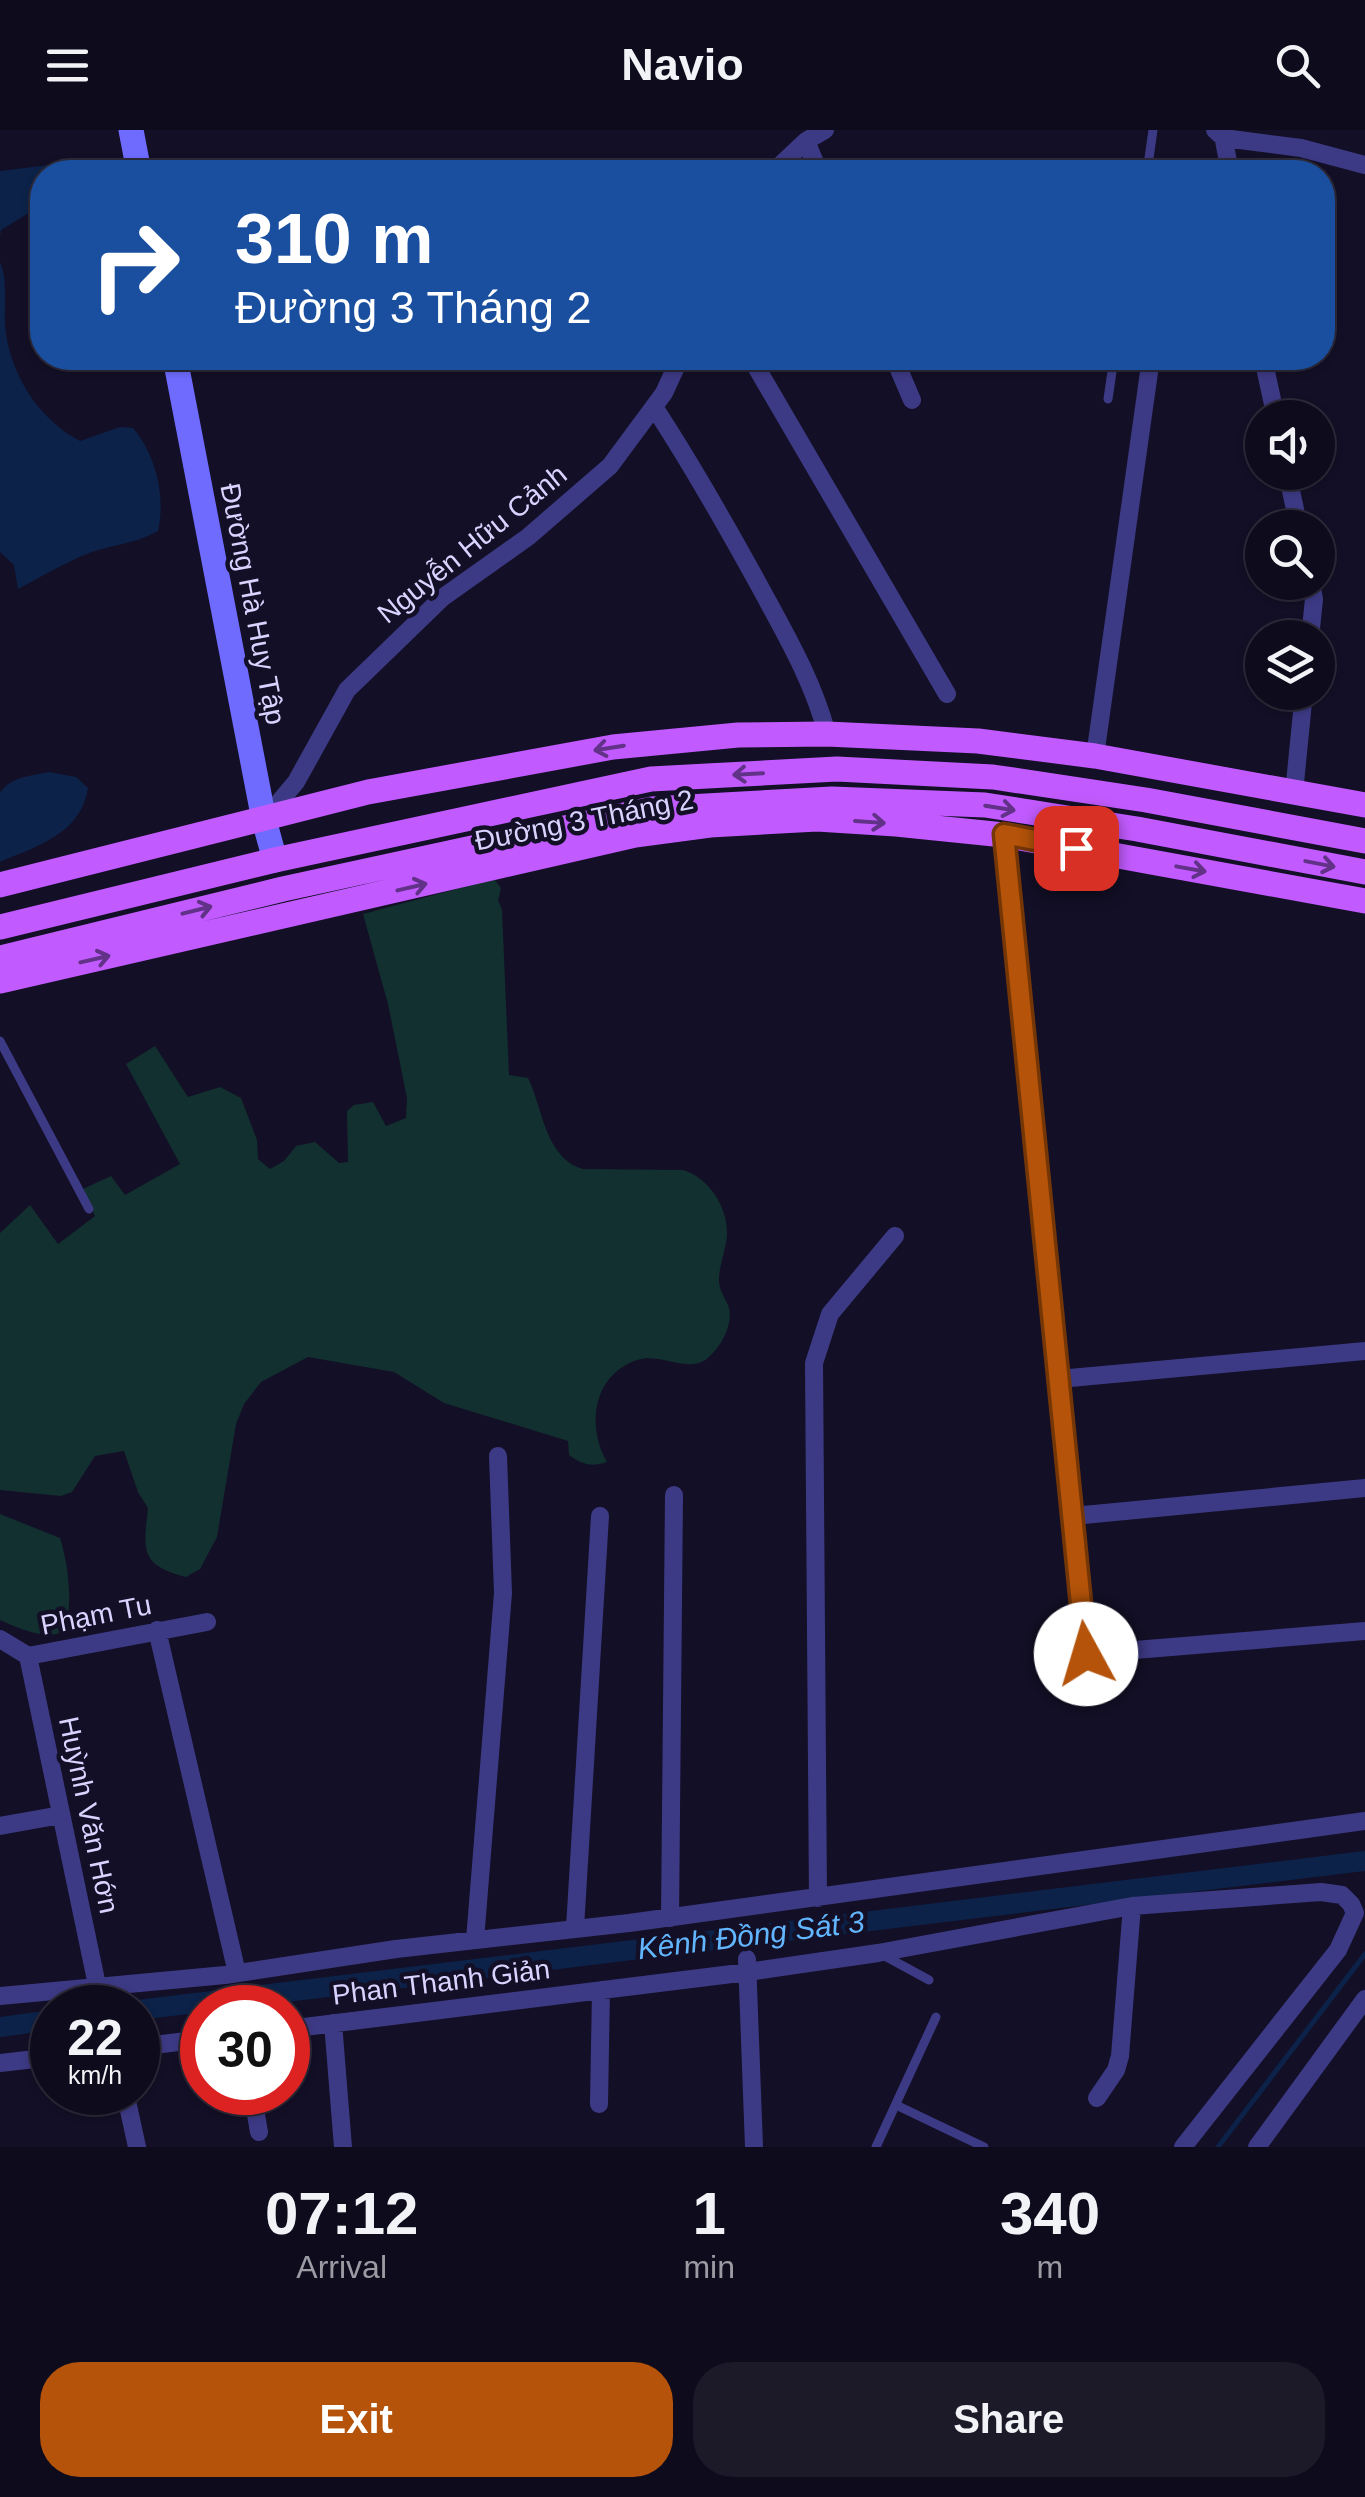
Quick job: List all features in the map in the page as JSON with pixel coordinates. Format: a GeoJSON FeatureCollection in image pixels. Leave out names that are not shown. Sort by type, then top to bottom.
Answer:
{"type":"FeatureCollection","features":[{"type":"Feature","properties":{"kind":"main road"},"geometry":{"type":"LineString","coordinates":[[0,885],[368,792],[613,747],[738,734],[961,740],[1095,756],[1365,805]]}},
{"type":"Feature","properties":{"kind":"main road","name":"Đường 3 Tháng 2"},"geometry":{"type":"LineString","coordinates":[[0,926],[275,860],[651,780],[837,769],[994,778],[1146,800],[1365,841]]}},
{"type":"Feature","properties":{"kind":"main road","name":"Đường 3 Tháng 2"},"geometry":{"type":"LineString","coordinates":[[0,958],[283,889],[652,809],[832,799],[986,805],[1365,872]]}},
{"type":"Feature","properties":{"kind":"main road","name":"Đường 3 Tháng 2"},"geometry":{"type":"LineString","coordinates":[[0,980],[635,836],[710,825],[817,819],[1004,834],[1365,901]]}},
{"type":"Feature","properties":{"kind":"main road"},"geometry":{"type":"LineString","coordinates":[[275,860],[290,916]]}},
{"type":"Feature","properties":{"kind":"street"},"geometry":{"type":"LineString","coordinates":[[131,130],[137,160]]}},
{"type":"Feature","properties":{"kind":"street"},"geometry":{"type":"LineString","coordinates":[[786,160],[825,130]]}},
{"type":"Feature","properties":{"kind":"street"},"geometry":{"type":"LineString","coordinates":[[1227,160],[1220,132],[1365,164]]}},
{"type":"Feature","properties":{"kind":"street"},"geometry":{"type":"LineString","coordinates":[[806,142],[813,160]]}},
{"type":"Feature","properties":{"kind":"street","name":"Đường Hà Huy Tập"},"geometry":{"type":"LineString","coordinates":[[177,370],[275,860]]}},
{"type":"Feature","properties":{"kind":"street","name":"Nguyễn Hữu Cảnh"},"geometry":{"type":"LineString","coordinates":[[264,820],[296,782],[331,717],[358,679],[442,598],[528,537],[610,466],[664,393],[675,370]]}},
{"type":"Feature","properties":{"kind":"street"},"geometry":{"type":"LineString","coordinates":[[758,370],[947,694]]}},
{"type":"Feature","properties":{"kind":"street"},"geometry":{"type":"LineString","coordinates":[[899,370],[912,400]]}},
{"type":"Feature","properties":{"kind":"street"},"geometry":{"type":"LineString","coordinates":[[1095,756],[1149,370]]}},
{"type":"Feature","properties":{"kind":"street"},"geometry":{"type":"LineString","coordinates":[[1266,370],[1272,400]]}},
{"type":"Feature","properties":{"kind":"street"},"geometry":{"type":"LineString","coordinates":[[654,406],[701,480],[797,655],[819,704],[827,734]]}},
{"type":"Feature","properties":{"kind":"street"},"geometry":{"type":"LineString","coordinates":[[1294,793],[1302,710]]}},
{"type":"Feature","properties":{"kind":"street"},"geometry":{"type":"LineString","coordinates":[[1004,834],[1086,1654],[1365,1631]]}},
{"type":"Feature","properties":{"kind":"street"},"geometry":{"type":"LineString","coordinates":[[818,1898],[814,1364],[830,1314],[895,1236]]}},
{"type":"Feature","properties":{"kind":"street"},"geometry":{"type":"LineString","coordinates":[[1059,1378],[1365,1351]]}},
{"type":"Feature","properties":{"kind":"street"},"geometry":{"type":"LineString","coordinates":[[475,1940],[504,1593],[498,1456]]}},
{"type":"Feature","properties":{"kind":"street"},"geometry":{"type":"LineString","coordinates":[[1073,1516],[1365,1488]]}},
{"type":"Feature","properties":{"kind":"street"},"geometry":{"type":"LineString","coordinates":[[670,1918],[674,1496]]}},
{"type":"Feature","properties":{"kind":"street"},"geometry":{"type":"LineString","coordinates":[[575,1928],[600,1516]]}},
{"type":"Feature","properties":{"kind":"street","name":"Phạm Tu"},"geometry":{"type":"LineString","coordinates":[[0,1639],[28,1656],[206,1622]]}},
{"type":"Feature","properties":{"kind":"street"},"geometry":{"type":"LineString","coordinates":[[156,1630],[236,1973]]}},
{"type":"Feature","properties":{"kind":"street","name":"Huỳnh Văn Hớn"},"geometry":{"type":"LineString","coordinates":[[28,1656],[97,1985]]}},
{"type":"Feature","properties":{"kind":"street"},"geometry":{"type":"LineString","coordinates":[[0,1826],[61,1815]]}},
{"type":"Feature","properties":{"kind":"street"},"geometry":{"type":"LineString","coordinates":[[108,1985],[236,1973],[670,1918],[1365,1821]]}},
{"type":"Feature","properties":{"kind":"street","name":"Phan Thanh Giản"},"geometry":{"type":"LineString","coordinates":[[310,2026],[600,1990],[748,1966],[878,1953],[1132,1906],[1321,1892],[1342,1895],[1354,1912],[1338,1950],[1183,2147]]}},
{"type":"Feature","properties":{"kind":"street"},"geometry":{"type":"LineString","coordinates":[[1097,2098],[1116,2070],[1120,2056],[1132,1906]]}},
{"type":"Feature","properties":{"kind":"street"},"geometry":{"type":"LineString","coordinates":[[748,1966],[754,2147]]}},
{"type":"Feature","properties":{"kind":"street"},"geometry":{"type":"LineString","coordinates":[[599,2104],[600,1990]]}},
{"type":"Feature","properties":{"kind":"street"},"geometry":{"type":"LineString","coordinates":[[0,1996],[30,1993]]}},
{"type":"Feature","properties":{"kind":"street"},"geometry":{"type":"LineString","coordinates":[[1257,2147],[1358,2019],[1365,1999]]}},
{"type":"Feature","properties":{"kind":"street"},"geometry":{"type":"LineString","coordinates":[[334,2023],[344,2147]]}},
{"type":"Feature","properties":{"kind":"street"},"geometry":{"type":"LineString","coordinates":[[0,2063],[30,2060]]}},
{"type":"Feature","properties":{"kind":"street"},"geometry":{"type":"LineString","coordinates":[[130,2115],[137,2147]]}},
{"type":"Feature","properties":{"kind":"street"},"geometry":{"type":"LineString","coordinates":[[256,2115],[259,2132]]}},
{"type":"Feature","properties":{"kind":"lane"},"geometry":{"type":"LineString","coordinates":[[1149,160],[1153,130]]}},
{"type":"Feature","properties":{"kind":"lane"},"geometry":{"type":"LineString","coordinates":[[1108,400],[1112,370]]}},
{"type":"Feature","properties":{"kind":"lane"},"geometry":{"type":"LineString","coordinates":[[0,1040],[89,1209]]}},
{"type":"Feature","properties":{"kind":"lane"},"geometry":{"type":"LineString","coordinates":[[878,1953],[929,1980]]}},
{"type":"Feature","properties":{"kind":"lane"},"geometry":{"type":"LineString","coordinates":[[876,2147],[936,2017]]}},
{"type":"Feature","properties":{"kind":"lane"},"geometry":{"type":"LineString","coordinates":[[896,2105],[984,2147]]}},
{"type":"Feature","properties":{"kind":"green space"},"geometry":{"type":"Polygon","coordinates":[[[494,879],[501,888],[498,900],[502,910],[509,1075],[528,1078],[547,1131],[570,1163],[583,1169],[683,1170],[701,1180],[715,1195],[726,1224],[719,1280],[730,1314],[726,1334],[714,1351],[694,1364],[637,1360],[611,1377],[603,1389],[596,1418],[600,1448],[607,1462],[592,1465],[569,1455],[568,1441],[444,1403],[394,1372],[308,1357],[261,1382],[244,1404],[236,1424],[217,1537],[200,1569],[186,1577],[159,1567],[148,1553],[148,1508],[138,1492],[124,1451],[95,1456],[72,1492],[61,1496],[0,1490],[0,1233],[30,1205],[58,1244],[95,1216],[83,1189],[111,1176],[125,1195],[180,1164],[126,1064],[155,1046],[188,1097],[220,1087],[241,1098],[257,1140],[258,1159],[270,1169],[284,1161],[296,1146],[315,1142],[339,1163],[348,1162],[347,1111],[354,1105],[373,1102],[386,1126],[406,1118],[407,1098],[388,1004],[363,914],[494,879]]]}},
{"type":"Feature","properties":{"kind":"green space"},"geometry":{"type":"Polygon","coordinates":[[[0,1514],[60,1538],[69,1584],[66,1630],[42,1634],[0,1620],[0,1514]]]}},
{"type":"Feature","properties":{"kind":"water"},"geometry":{"type":"Polygon","coordinates":[[[30,167],[30,212],[1,230],[0,237],[0,171],[30,167]]]}},
{"type":"Feature","properties":{"kind":"water"},"geometry":{"type":"Polygon","coordinates":[[[0,262],[8,343],[28,393],[51,420],[80,441],[120,427],[133,428],[153,463],[161,504],[158,531],[82,556],[18,589],[14,565],[0,552],[0,262]]]}},
{"type":"Feature","properties":{"kind":"water"},"geometry":{"type":"Polygon","coordinates":[[[49,772],[76,777],[88,788],[84,804],[55,836],[0,862],[0,793],[16,780],[49,772]]]}},
{"type":"Feature","properties":{"kind":"waterway","name":"Kênh Đồng Sát 3"},"geometry":{"type":"LineString","coordinates":[[160,2007],[1365,1861]]}},
{"type":"Feature","properties":{"kind":"waterway"},"geometry":{"type":"LineString","coordinates":[[1218,2147],[1365,1954]]}},
{"type":"Feature","properties":{"kind":"waterway","name":"Kênh Đồng Sát 3"},"geometry":{"type":"LineString","coordinates":[[0,2027],[30,2023]]}},
{"type":"Feature","properties":{"kind":"route"},"geometry":{"type":"LineString","coordinates":[[1076,848],[1004,834],[1086,1654]]}}]}
